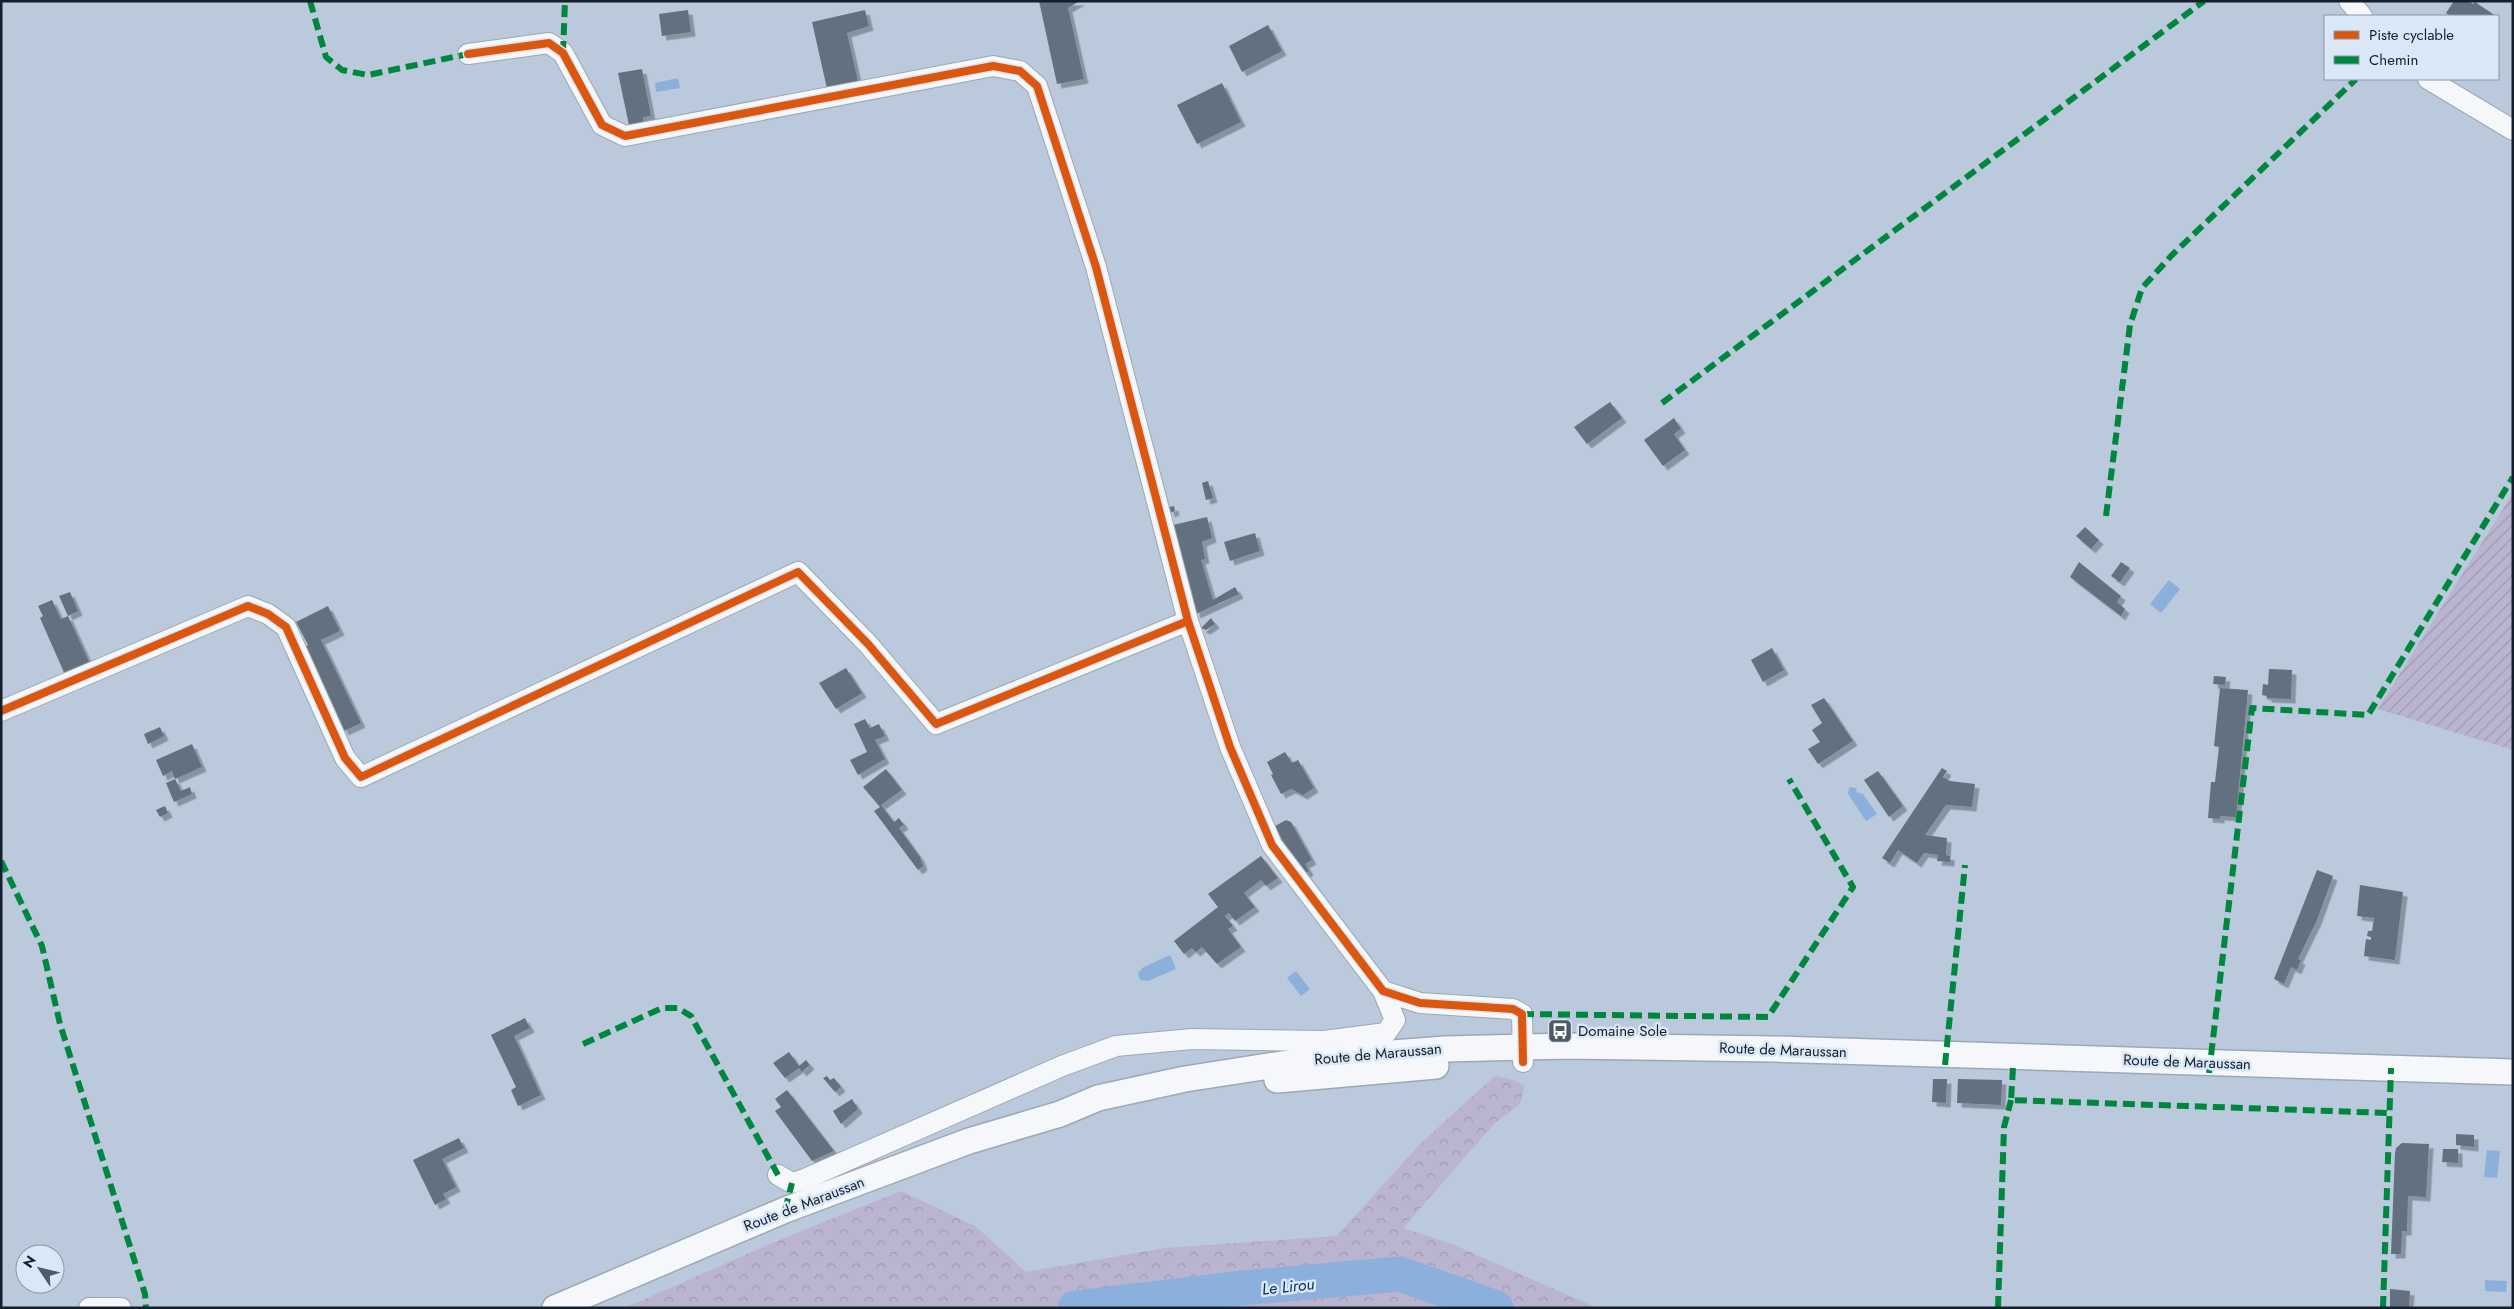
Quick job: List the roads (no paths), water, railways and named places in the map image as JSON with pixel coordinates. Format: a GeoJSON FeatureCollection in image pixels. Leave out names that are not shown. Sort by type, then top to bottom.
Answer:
{"type":"FeatureCollection","features":[{"type":"Feature","properties":{"kind":"main road","name":"Route de Maraussan"},"geometry":{"type":"LineString","coordinates":[[555,1308],[785,1210],[969,1141],[1060,1114],[1277,1080],[1422,1067],[1524,1054],[1774,1050],[2513,1072]]}},
{"type":"Feature","properties":{"kind":"main road","name":"Route de Maraussan"},"geometry":{"type":"LineString","coordinates":[[1524,1054],[2513,1083]]}},
{"type":"Feature","properties":{"kind":"street"},"geometry":{"type":"LineString","coordinates":[[2349,1],[2361,15]]}},
{"type":"Feature","properties":{"kind":"street"},"geometry":{"type":"LineString","coordinates":[[468,54],[549,43],[563,53],[602,125],[625,136],[993,66],[1020,71],[1036,86],[1096,267],[1188,621],[1230,747],[1272,845],[1383,991],[1396,1020],[1386,1033],[1324,1041],[1192,1039],[1116,1046],[1062,1066],[805,1179],[792,1183],[778,1175]]}},
{"type":"Feature","properties":{"kind":"street"},"geometry":{"type":"LineString","coordinates":[[2430,80],[2513,130]]}},
{"type":"Feature","properties":{"kind":"street"},"geometry":{"type":"LineString","coordinates":[[1,711],[248,606],[268,614],[286,627],[346,758],[360,777],[798,572],[868,644],[936,724],[1188,621]]}},
{"type":"Feature","properties":{"kind":"street"},"geometry":{"type":"LineString","coordinates":[[1383,991],[1420,1003],[1513,1009],[1522,1014],[1524,1054]]}},
{"type":"Feature","properties":{"kind":"street"},"geometry":{"type":"LineString","coordinates":[[89,1308],[121,1308]]}},
{"type":"Feature","properties":{"kind":"water"},"geometry":{"type":"Polygon","coordinates":[[[678,78],[680,88],[656,92],[655,83],[678,78]]]}},
{"type":"Feature","properties":{"kind":"water"},"geometry":{"type":"Polygon","coordinates":[[[2169,580],[2180,589],[2161,613],[2150,604],[2169,580]]]}},
{"type":"Feature","properties":{"kind":"water"},"geometry":{"type":"Polygon","coordinates":[[[1849,787],[1857,788],[1856,792],[1863,794],[1877,814],[1866,821],[1848,794],[1849,787]]]}},
{"type":"Feature","properties":{"kind":"water"},"geometry":{"type":"Polygon","coordinates":[[[1170,955],[1176,969],[1148,981],[1140,980],[1138,974],[1142,968],[1170,955]]]}},
{"type":"Feature","properties":{"kind":"water"},"geometry":{"type":"Polygon","coordinates":[[[1296,971],[1310,989],[1301,996],[1287,978],[1296,971]]]}},
{"type":"Feature","properties":{"kind":"water"},"geometry":{"type":"Polygon","coordinates":[[[2487,1150],[2500,1151],[2497,1178],[2484,1177],[2487,1150]]]}},
{"type":"Feature","properties":{"kind":"water"},"geometry":{"type":"Polygon","coordinates":[[[2485,1280],[2507,1281],[2506,1292],[2485,1291],[2485,1280]]]}},
{"type":"Feature","properties":{"kind":"waterway","name":"Le Lirou"},"geometry":{"type":"LineString","coordinates":[[1075,1308],[1241,1288],[1400,1274],[1496,1308]]}},
{"type":"Feature","properties":{"kind":"place","name":"Domaine Sole"},"geometry":{"type":"Point","coordinates":[1560,1031]}}]}
